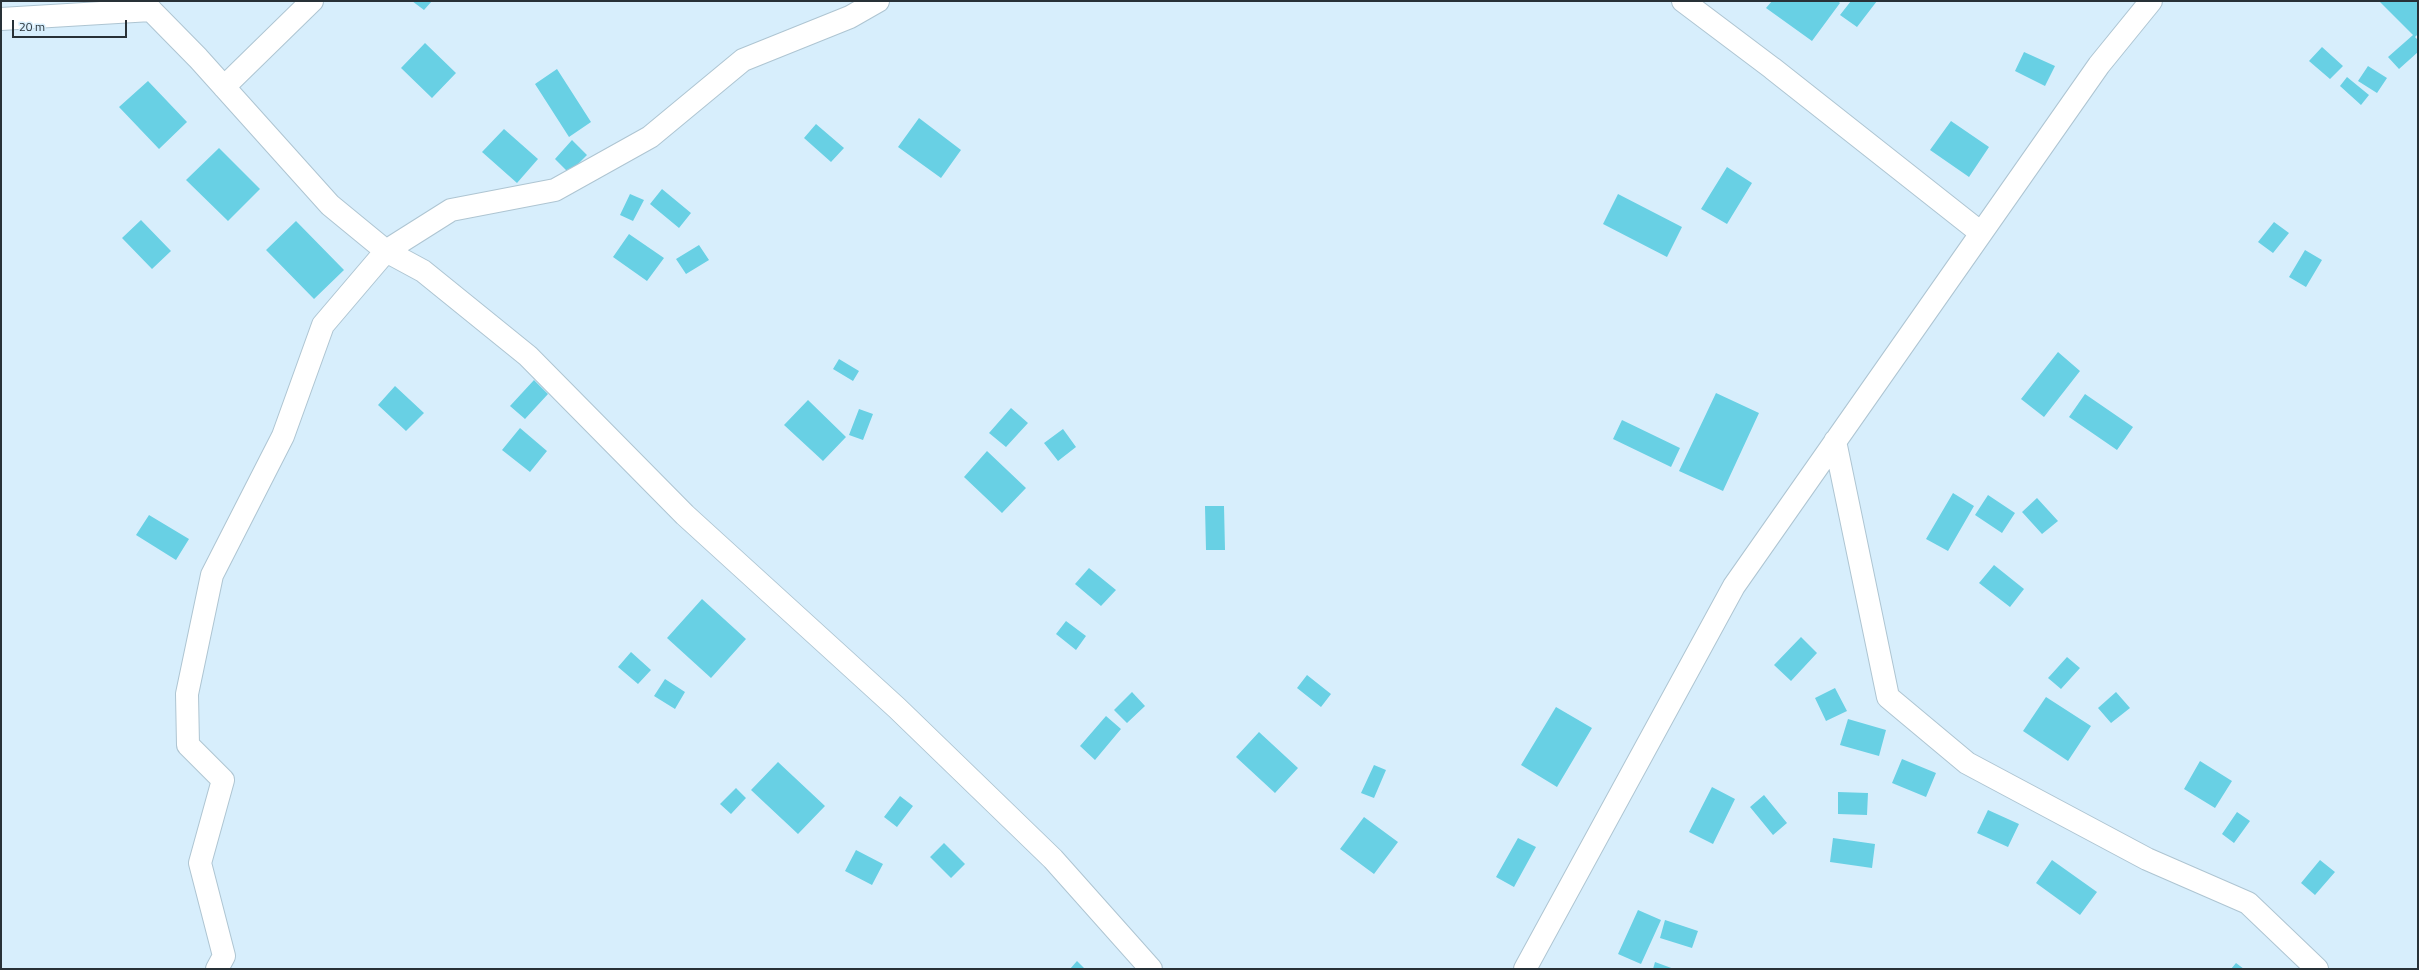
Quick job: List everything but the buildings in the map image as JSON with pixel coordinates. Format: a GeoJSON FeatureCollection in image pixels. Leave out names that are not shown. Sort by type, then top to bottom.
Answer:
{"type":"FeatureCollection","features":[{"type":"Feature","properties":{"kind":"street"},"geometry":{"type":"LineString","coordinates":[[224,87],[312,1]]}},
{"type":"Feature","properties":{"kind":"street"},"geometry":{"type":"LineString","coordinates":[[217,969],[224,956],[200,863],[223,780],[188,745],[187,694],[212,575],[283,436],[323,325],[386,251],[451,210],[555,190],[650,137],[743,60],[850,17],[878,1]]}},
{"type":"Feature","properties":{"kind":"street"},"geometry":{"type":"LineString","coordinates":[[1683,1],[1772,68],[1980,233]]}},
{"type":"Feature","properties":{"kind":"street"},"geometry":{"type":"LineString","coordinates":[[1525,969],[1734,586],[2099,65],[2151,1]]}},
{"type":"Feature","properties":{"kind":"street"},"geometry":{"type":"LineString","coordinates":[[1,19],[146,6],[224,87],[330,205],[386,251],[423,271],[528,356],[686,515],[897,708],[1054,859],[1151,969]]}},
{"type":"Feature","properties":{"kind":"street"},"geometry":{"type":"LineString","coordinates":[[1835,441],[1888,697],[1967,763],[2146,859],[2248,903],[2317,969]]}}]}
